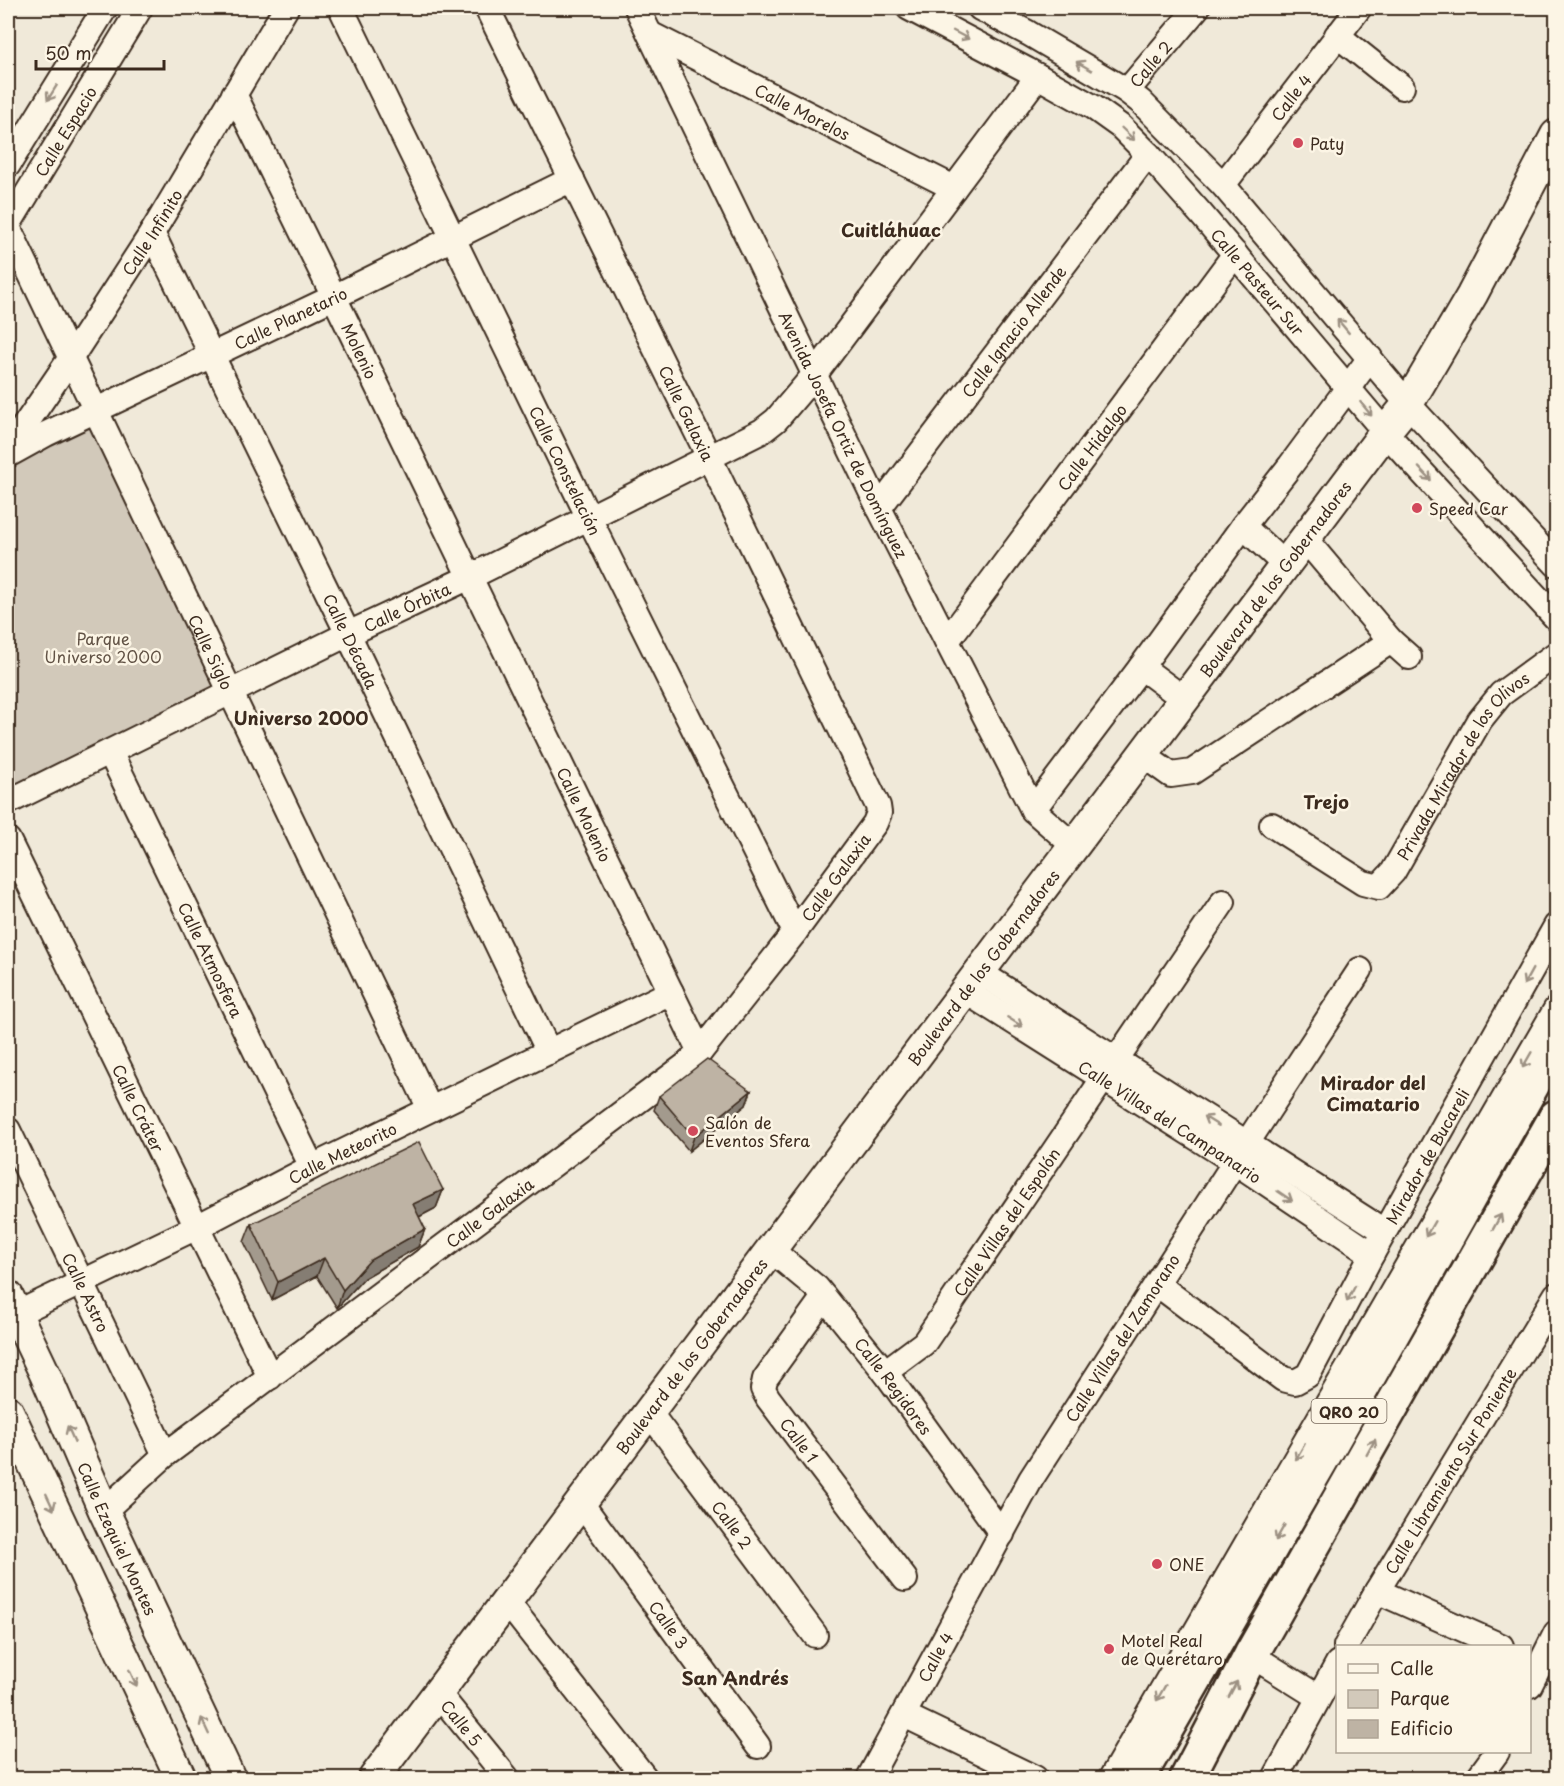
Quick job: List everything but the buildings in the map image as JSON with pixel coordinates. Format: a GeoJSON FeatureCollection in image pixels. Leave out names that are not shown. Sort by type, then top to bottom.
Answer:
{"type":"FeatureCollection","features":[{"type":"Feature","properties":{"kind":"highway","name":"QRO 20"},"geometry":{"type":"LineString","coordinates":[[1138,1779],[1336,1435],[1557,1043]]}},
{"type":"Feature","properties":{"kind":"highway"},"geometry":{"type":"LineString","coordinates":[[1450,1195],[1536,1081]]}},
{"type":"Feature","properties":{"kind":"highway","name":"QRO 20"},"geometry":{"type":"LineString","coordinates":[[1187,1779],[1251,1655],[1557,1117]]}},
{"type":"Feature","properties":{"kind":"main road","name":"Boulevard de los Gobernadores"},"geometry":{"type":"LineString","coordinates":[[374,1779],[1408,404],[1472,295],[1557,135]]}},
{"type":"Feature","properties":{"kind":"main road","name":"Calle Ezequiel Montes"},"geometry":{"type":"LineString","coordinates":[[12,1305],[45,1374],[104,1511],[230,1779]]}},
{"type":"Feature","properties":{"kind":"main road"},"geometry":{"type":"LineString","coordinates":[[8,1411],[181,1779]]}},
{"type":"Feature","properties":{"kind":"street","name":"Calle Espacio"},"geometry":{"type":"LineString","coordinates":[[8,165],[105,8]]}},
{"type":"Feature","properties":{"kind":"street","name":"Calle Espacio"},"geometry":{"type":"LineString","coordinates":[[8,226],[140,8]]}},
{"type":"Feature","properties":{"kind":"street","name":"Calle Infinito"},"geometry":{"type":"LineString","coordinates":[[8,450],[152,233],[286,8]]}},
{"type":"Feature","properties":{"kind":"street","name":"Calle Constelación"},"geometry":{"type":"LineString","coordinates":[[341,8],[588,516],[795,932]]}},
{"type":"Feature","properties":{"kind":"street","name":"Calle Galaxia"},"geometry":{"type":"LineString","coordinates":[[104,1511],[165,1455],[687,1065],[700,1052],[795,932],[875,823],[879,813],[878,806],[709,457],[488,8]]}},
{"type":"Feature","properties":{"kind":"street","name":"Avenida Josefa Ortiz de Domínguez"},"geometry":{"type":"LineString","coordinates":[[637,8],[879,508],[1033,810],[1074,846]]}},
{"type":"Feature","properties":{"kind":"street","name":"Calle Pasteur Sur"},"geometry":{"type":"LineString","coordinates":[[909,8],[1038,76],[1093,107],[1121,127],[1148,154],[1235,254],[1385,432],[1557,618]]}},
{"type":"Feature","properties":{"kind":"street"},"geometry":{"type":"LineString","coordinates":[[980,8],[1028,33],[1127,91],[1148,110],[1223,185],[1408,404],[1557,564]]}},
{"type":"Feature","properties":{"kind":"street","name":"Calle 2"},"geometry":{"type":"LineString","coordinates":[[1127,91],[1197,8]]}},
{"type":"Feature","properties":{"kind":"street","name":"Calle 4"},"geometry":{"type":"LineString","coordinates":[[1223,185],[1359,8]]}},
{"type":"Feature","properties":{"kind":"street","name":"Calle Morelos"},"geometry":{"type":"LineString","coordinates":[[650,34],[954,188]]}},
{"type":"Feature","properties":{"kind":"street"},"geometry":{"type":"LineString","coordinates":[[1337,35],[1402,87]]}},
{"type":"Feature","properties":{"kind":"street","name":"Calle Órbita"},"geometry":{"type":"LineString","coordinates":[[8,802],[348,634],[470,577],[762,430],[776,420],[815,374],[1038,76]]}},
{"type":"Feature","properties":{"kind":"street","name":"Molenio"},"geometry":{"type":"LineString","coordinates":[[234,94],[470,577]]}},
{"type":"Feature","properties":{"kind":"street","name":"Calle Ignacio Allende"},"geometry":{"type":"LineString","coordinates":[[879,508],[1148,154]]}},
{"type":"Feature","properties":{"kind":"street","name":"Calle Planetario"},"geometry":{"type":"LineString","coordinates":[[8,455],[46,434],[212,353],[334,297],[572,179]]}},
{"type":"Feature","properties":{"kind":"street","name":"Calle Siglo"},"geometry":{"type":"LineString","coordinates":[[8,226],[430,1109]]}},
{"type":"Feature","properties":{"kind":"street","name":"Calle Década"},"geometry":{"type":"LineString","coordinates":[[152,233],[549,1052]]}},
{"type":"Feature","properties":{"kind":"street","name":"Calle Hidalgo"},"geometry":{"type":"LineString","coordinates":[[947,641],[1235,254]]}},
{"type":"Feature","properties":{"kind":"street"},"geometry":{"type":"LineString","coordinates":[[1033,810],[1141,668],[1242,526],[1290,466],[1347,386],[1370,358]]}},
{"type":"Feature","properties":{"kind":"street"},"geometry":{"type":"LineString","coordinates":[[1242,526],[1285,565]]}},
{"type":"Feature","properties":{"kind":"street"},"geometry":{"type":"LineString","coordinates":[[1305,539],[1391,641],[1409,657]]}},
{"type":"Feature","properties":{"kind":"street","name":"Calle Molenio"},"geometry":{"type":"LineString","coordinates":[[470,577],[700,1052]]}},
{"type":"Feature","properties":{"kind":"street"},"geometry":{"type":"LineString","coordinates":[[1143,754],[1171,775],[1192,772],[1391,641]]}},
{"type":"Feature","properties":{"kind":"street","name":"Privada Mirador de los Olivos"},"geometry":{"type":"LineString","coordinates":[[1272,825],[1363,883],[1379,887],[1393,872],[1480,720],[1501,694],[1557,654]]}},
{"type":"Feature","properties":{"kind":"street"},"geometry":{"type":"LineString","coordinates":[[1141,668],[1184,699]]}},
{"type":"Feature","properties":{"kind":"street","name":"Calle Atmosfera"},"geometry":{"type":"LineString","coordinates":[[110,752],[312,1167]]}},
{"type":"Feature","properties":{"kind":"street","name":"Calle Cráter"},"geometry":{"type":"LineString","coordinates":[[8,840],[270,1377]]}},
{"type":"Feature","properties":{"kind":"street","name":"Calle Villas del Espolón"},"geometry":{"type":"LineString","coordinates":[[885,1372],[924,1343],[1223,903]]}},
{"type":"Feature","properties":{"kind":"street","name":"Mirador de Bucareli"},"geometry":{"type":"LineString","coordinates":[[1157,1284],[1283,1378],[1295,1382],[1308,1375],[1384,1231],[1557,926]]}},
{"type":"Feature","properties":{"kind":"street","name":"Calle Villas del Zamorano"},"geometry":{"type":"LineString","coordinates":[[1002,1534],[1031,1479],[1360,970]]}},
{"type":"Feature","properties":{"kind":"street","name":"Calle Villas del Campanario"},"geometry":{"type":"LineString","coordinates":[[972,982],[1241,1153],[1384,1231]]}},
{"type":"Feature","properties":{"kind":"street","name":"Calle Meteorito"},"geometry":{"type":"LineString","coordinates":[[12,1305],[81,1282],[197,1227],[312,1167],[671,992]]}},
{"type":"Feature","properties":{"kind":"street"},"geometry":{"type":"LineString","coordinates":[[1111,1779],[1557,1009]]}},
{"type":"Feature","properties":{"kind":"street","name":"Calle Astro"},"geometry":{"type":"LineString","coordinates":[[8,1130],[165,1455]]}},
{"type":"Feature","properties":{"kind":"street","name":"Calle Villas del Campanario"},"geometry":{"type":"LineString","coordinates":[[1241,1153],[1372,1254]]}},
{"type":"Feature","properties":{"kind":"street","name":"Calle Regidores"},"geometry":{"type":"LineString","coordinates":[[771,1250],[817,1288],[885,1372],[1002,1534]]}},
{"type":"Feature","properties":{"kind":"street","name":"Calle Libramiento Sur Poniente"},"geometry":{"type":"LineString","coordinates":[[1348,1645],[1377,1591],[1557,1295]]}},
{"type":"Feature","properties":{"kind":"street","name":"Calle 1"},"geometry":{"type":"LineString","coordinates":[[824,1297],[765,1379],[763,1389],[905,1579]]}},
{"type":"Feature","properties":{"kind":"street","name":"Calle 2"},"geometry":{"type":"LineString","coordinates":[[649,1412],[815,1635]]}},
{"type":"Feature","properties":{"kind":"street","name":"Calle 3"},"geometry":{"type":"LineString","coordinates":[[581,1503],[758,1746]]}},
{"type":"Feature","properties":{"kind":"street","name":"Calle 4"},"geometry":{"type":"LineString","coordinates":[[869,1779],[1002,1534]]}},
{"type":"Feature","properties":{"kind":"street"},"geometry":{"type":"LineString","coordinates":[[1377,1591],[1498,1645]]}},
{"type":"Feature","properties":{"kind":"street"},"geometry":{"type":"LineString","coordinates":[[507,1602],[645,1779]]}},
{"type":"Feature","properties":{"kind":"street"},"geometry":{"type":"LineString","coordinates":[[1539,1670],[1557,1633]]}},
{"type":"Feature","properties":{"kind":"street"},"geometry":{"type":"LineString","coordinates":[[1251,1655],[1318,1697]]}},
{"type":"Feature","properties":{"kind":"street"},"geometry":{"type":"LineString","coordinates":[[1275,1779],[1336,1666]]}},
{"type":"Feature","properties":{"kind":"street","name":"Calle 5"},"geometry":{"type":"LineString","coordinates":[[438,1693],[507,1779]]}},
{"type":"Feature","properties":{"kind":"street"},"geometry":{"type":"LineString","coordinates":[[904,1714],[1035,1779]]}},
{"type":"Feature","properties":{"kind":"street"},"geometry":{"type":"LineString","coordinates":[[1478,1779],[1496,1753]]}},
{"type":"Feature","properties":{"kind":"green space","name":"Parque Universo 2000"},"geometry":{"type":"Polygon","coordinates":[[[95,411],[230,693],[8,802],[8,455],[95,411]]]}},
{"type":"Feature","properties":{"kind":"place","name":"Paty"},"geometry":{"type":"Point","coordinates":[1298,143]}},
{"type":"Feature","properties":{"kind":"place","name":"Speed Car"},"geometry":{"type":"Point","coordinates":[1417,508]}},
{"type":"Feature","properties":{"kind":"place","name":"Salón de Eventos Sfera"},"geometry":{"type":"Point","coordinates":[693,1131]}},
{"type":"Feature","properties":{"kind":"place","name":"ONE"},"geometry":{"type":"Point","coordinates":[1157,1564]}},
{"type":"Feature","properties":{"kind":"place","name":"Motel Real de Querétaro"},"geometry":{"type":"Point","coordinates":[1109,1649]}},
{"type":"Feature","properties":{"kind":"district","name":"Cuitláhuac"},"geometry":{"type":"Point","coordinates":[891,229]}},
{"type":"Feature","properties":{"kind":"district","name":"Universo 2000"},"geometry":{"type":"Point","coordinates":[301,717]}},
{"type":"Feature","properties":{"kind":"district","name":"Trejo"},"geometry":{"type":"Point","coordinates":[1326,801]}},
{"type":"Feature","properties":{"kind":"district","name":"Mirador del Cimatario"},"geometry":{"type":"Point","coordinates":[1373,1092]}},
{"type":"Feature","properties":{"kind":"district","name":"San Andrés"},"geometry":{"type":"Point","coordinates":[735,1677]}}]}
